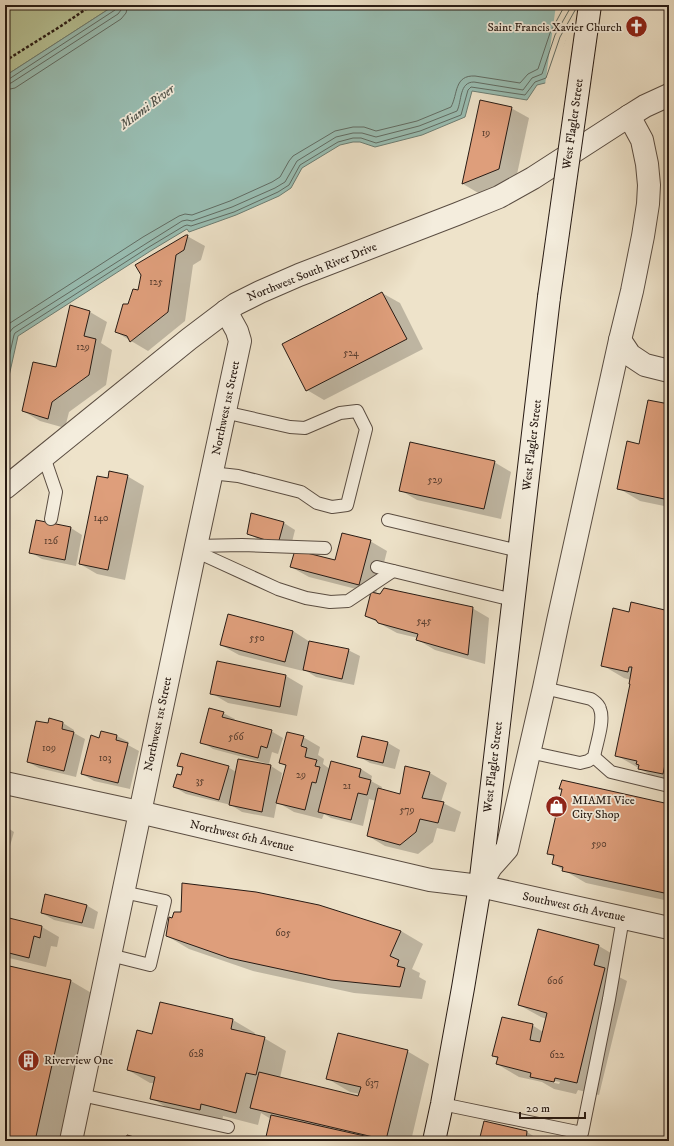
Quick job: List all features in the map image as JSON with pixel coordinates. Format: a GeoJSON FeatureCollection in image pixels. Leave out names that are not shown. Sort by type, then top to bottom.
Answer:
{"type":"FeatureCollection","features":[{"type":"Feature","properties":{"kind":"street","name":"West Flagler Street"},"geometry":{"type":"LineString","coordinates":[[434,1141],[463,988],[480,886],[549,297],[590,5]]}},
{"type":"Feature","properties":{"kind":"street","name":"Northwest South River Drive"},"geometry":{"type":"LineString","coordinates":[[5,488],[189,339],[226,311],[260,292],[299,275],[499,197],[533,178],[645,106],[669,95]]}},
{"type":"Feature","properties":{"kind":"street","name":"West Flagler Street"},"geometry":{"type":"LineString","coordinates":[[480,886],[491,867],[507,849],[635,278],[643,236],[649,185],[647,164],[642,140],[629,116]]}},
{"type":"Feature","properties":{"kind":"street","name":"Northwest 1st Street"},"geometry":{"type":"LineString","coordinates":[[71,1141],[139,812],[240,341],[237,331],[226,311]]}},
{"type":"Feature","properties":{"kind":"street"},"geometry":{"type":"LineString","coordinates":[[620,340],[630,355],[645,365],[669,372]]}},
{"type":"Feature","properties":{"kind":"street","name":"Northwest 6th Avenue"},"geometry":{"type":"LineString","coordinates":[[5,783],[139,812],[430,880],[480,886]]}},
{"type":"Feature","properties":{"kind":"street","name":"Southwest 6th Avenue"},"geometry":{"type":"LineString","coordinates":[[480,886],[669,928]]}},
{"type":"Feature","properties":{"kind":"lane"},"geometry":{"type":"LineString","coordinates":[[211,473],[238,476],[301,492],[317,503],[332,507],[347,505],[366,428],[356,411],[340,413],[305,428],[290,427],[224,412]]}},
{"type":"Feature","properties":{"kind":"lane"},"geometry":{"type":"LineString","coordinates":[[44,457],[56,492],[51,519]]}},
{"type":"Feature","properties":{"kind":"lane"},"geometry":{"type":"LineString","coordinates":[[388,520],[519,551]]}},
{"type":"Feature","properties":{"kind":"lane"},"geometry":{"type":"LineString","coordinates":[[195,548],[242,545],[325,548]]}},
{"type":"Feature","properties":{"kind":"lane"},"geometry":{"type":"LineString","coordinates":[[195,548],[278,589],[306,598],[330,602],[348,601],[393,571]]}},
{"type":"Feature","properties":{"kind":"lane"},"geometry":{"type":"LineString","coordinates":[[377,567],[513,600]]}},
{"type":"Feature","properties":{"kind":"lane"},"geometry":{"type":"LineString","coordinates":[[529,752],[580,762],[588,761],[594,757],[601,722],[600,708],[591,699],[544,688]]}},
{"type":"Feature","properties":{"kind":"lane"},"geometry":{"type":"LineString","coordinates":[[594,757],[611,772],[669,786]]}},
{"type":"Feature","properties":{"kind":"lane"},"geometry":{"type":"LineString","coordinates":[[110,955],[150,965],[164,901],[123,892]]}},
{"type":"Feature","properties":{"kind":"lane"},"geometry":{"type":"LineString","coordinates":[[442,1104],[582,1133],[609,999],[623,918]]}},
{"type":"Feature","properties":{"kind":"lane"},"geometry":{"type":"LineString","coordinates":[[81,1096],[228,1127]]}},
{"type":"Feature","properties":{"kind":"path"},"geometry":{"type":"LineString","coordinates":[[5,62],[92,5]]}},
{"type":"Feature","properties":{"kind":"green space"},"geometry":{"type":"Polygon","coordinates":[[[5,5],[115,5],[5,76],[5,5]]]}},
{"type":"Feature","properties":{"kind":"water","name":"Miami River"},"geometry":{"type":"Polygon","coordinates":[[[115,5],[583,5],[572,22],[549,82],[537,85],[527,100],[472,91],[465,117],[422,135],[375,147],[360,142],[340,145],[302,168],[291,188],[279,196],[236,215],[189,232],[187,229],[18,336],[5,394],[5,76],[115,5]]]}},
{"type":"Feature","properties":{"kind":"pier"},"geometry":{"type":"Polygon","coordinates":[[[556,5],[585,5],[566,40],[551,83],[545,85],[556,5]]]}},
{"type":"Feature","properties":{"kind":"building"},"geometry":{"type":"Polygon","coordinates":[[[480,100],[512,107],[499,169],[462,184],[480,100]]]}},
{"type":"Feature","properties":{"kind":"building"},"geometry":{"type":"Polygon","coordinates":[[[188,235],[184,250],[176,255],[168,312],[130,342],[127,336],[115,332],[123,304],[128,304],[133,289],[138,290],[141,275],[135,265],[188,235]]]}},
{"type":"Feature","properties":{"kind":"building"},"geometry":{"type":"Polygon","coordinates":[[[382,292],[407,339],[306,391],[282,344],[382,292]]]}},
{"type":"Feature","properties":{"kind":"building"},"geometry":{"type":"Polygon","coordinates":[[[70,305],[90,311],[84,336],[96,339],[89,375],[52,402],[48,419],[22,411],[33,362],[56,367],[70,305]]]}},
{"type":"Feature","properties":{"kind":"building"},"geometry":{"type":"Polygon","coordinates":[[[648,400],[669,404],[669,500],[617,489],[627,441],[639,444],[648,400]]]}},
{"type":"Feature","properties":{"kind":"building"},"geometry":{"type":"Polygon","coordinates":[[[410,442],[495,461],[484,509],[399,491],[410,442]]]}},
{"type":"Feature","properties":{"kind":"building"},"geometry":{"type":"Polygon","coordinates":[[[109,471],[128,475],[108,570],[79,564],[97,476],[108,478],[109,471]]]}},
{"type":"Feature","properties":{"kind":"building"},"geometry":{"type":"Polygon","coordinates":[[[251,513],[284,522],[278,544],[247,534],[251,513]]]}},
{"type":"Feature","properties":{"kind":"building"},"geometry":{"type":"Polygon","coordinates":[[[36,520],[71,527],[65,560],[29,553],[36,520]]]}},
{"type":"Feature","properties":{"kind":"building"},"geometry":{"type":"Polygon","coordinates":[[[342,533],[371,540],[359,585],[290,567],[295,550],[335,560],[342,533]]]}},
{"type":"Feature","properties":{"kind":"building"},"geometry":{"type":"Polygon","coordinates":[[[384,588],[473,607],[468,655],[416,640],[418,634],[378,623],[376,620],[365,616],[371,592],[380,594],[384,588]]]}},
{"type":"Feature","properties":{"kind":"building"},"geometry":{"type":"Polygon","coordinates":[[[631,602],[669,611],[669,756],[667,755],[663,774],[638,769],[639,765],[636,764],[637,761],[615,756],[630,684],[632,667],[629,667],[628,672],[601,666],[613,608],[629,612],[631,602]]]}},
{"type":"Feature","properties":{"kind":"building"},"geometry":{"type":"Polygon","coordinates":[[[228,614],[293,631],[285,662],[220,645],[228,614]]]}},
{"type":"Feature","properties":{"kind":"building"},"geometry":{"type":"Polygon","coordinates":[[[309,641],[349,649],[342,679],[303,670],[309,641]]]}},
{"type":"Feature","properties":{"kind":"building"},"geometry":{"type":"Polygon","coordinates":[[[217,661],[286,675],[280,707],[210,694],[217,661]]]}},
{"type":"Feature","properties":{"kind":"building"},"geometry":{"type":"Polygon","coordinates":[[[209,708],[224,712],[222,717],[272,730],[267,748],[261,746],[258,758],[200,743],[209,708]]]}},
{"type":"Feature","properties":{"kind":"building"},"geometry":{"type":"Polygon","coordinates":[[[49,718],[63,722],[62,729],[74,732],[64,771],[27,762],[36,721],[48,723],[49,718]]]}},
{"type":"Feature","properties":{"kind":"building"},"geometry":{"type":"Polygon","coordinates":[[[101,731],[117,735],[116,740],[128,743],[118,783],[81,774],[91,735],[99,738],[101,731]]]}},
{"type":"Feature","properties":{"kind":"building"},"geometry":{"type":"Polygon","coordinates":[[[287,732],[304,736],[301,746],[307,748],[305,757],[317,760],[315,766],[320,767],[316,783],[312,782],[305,810],[276,803],[286,765],[279,763],[287,732]]]}},
{"type":"Feature","properties":{"kind":"building"},"geometry":{"type":"Polygon","coordinates":[[[362,736],[388,742],[383,763],[357,757],[362,736]]]}},
{"type":"Feature","properties":{"kind":"building"},"geometry":{"type":"Polygon","coordinates":[[[181,753],[229,766],[219,800],[173,787],[177,774],[181,775],[183,767],[177,766],[181,753]]]}},
{"type":"Feature","properties":{"kind":"building"},"geometry":{"type":"Polygon","coordinates":[[[238,759],[271,765],[262,812],[229,805],[238,759]]]}},
{"type":"Feature","properties":{"kind":"building"},"geometry":{"type":"Polygon","coordinates":[[[331,761],[361,769],[359,777],[371,780],[367,795],[358,793],[351,820],[318,812],[331,761]]]}},
{"type":"Feature","properties":{"kind":"building"},"geometry":{"type":"Polygon","coordinates":[[[405,766],[430,772],[422,798],[444,802],[438,823],[420,819],[416,832],[400,845],[367,836],[378,788],[400,794],[405,766]]]}},
{"type":"Feature","properties":{"kind":"building"},"geometry":{"type":"Polygon","coordinates":[[[562,780],[669,804],[669,894],[562,871],[563,867],[552,864],[554,855],[547,854],[562,789],[559,789],[562,780]]]}},
{"type":"Feature","properties":{"kind":"building"},"geometry":{"type":"Polygon","coordinates":[[[182,883],[256,892],[319,905],[401,931],[390,956],[399,960],[397,966],[405,968],[400,987],[331,980],[229,958],[166,936],[169,917],[172,918],[174,912],[181,912],[182,883]]]}},
{"type":"Feature","properties":{"kind":"building"},"geometry":{"type":"Polygon","coordinates":[[[45,894],[87,905],[82,923],[41,913],[45,894]]]}},
{"type":"Feature","properties":{"kind":"building"},"geometry":{"type":"Polygon","coordinates":[[[5,917],[42,926],[40,938],[34,936],[29,958],[5,952],[5,917]]]}},
{"type":"Feature","properties":{"kind":"building"},"geometry":{"type":"Polygon","coordinates":[[[538,929],[599,945],[594,965],[605,968],[577,1083],[555,1078],[554,1082],[530,1077],[531,1073],[496,1064],[498,1057],[492,1056],[502,1017],[533,1024],[530,1040],[540,1042],[547,1013],[518,1005],[538,929]]]}},
{"type":"Feature","properties":{"kind":"building","name":"Riverview One"},"geometry":{"type":"Polygon","coordinates":[[[5,965],[71,980],[35,1141],[5,1141],[5,965]]]}},
{"type":"Feature","properties":{"kind":"building"},"geometry":{"type":"Polygon","coordinates":[[[160,1002],[233,1019],[231,1029],[265,1037],[256,1075],[246,1073],[236,1113],[201,1104],[200,1110],[150,1099],[155,1077],[127,1070],[137,1030],[152,1034],[160,1002]]]}},
{"type":"Feature","properties":{"kind":"building"},"geometry":{"type":"Polygon","coordinates":[[[338,1033],[408,1050],[386,1140],[250,1108],[259,1072],[358,1096],[361,1087],[326,1079],[338,1033]]]}},
{"type":"Feature","properties":{"kind":"building"},"geometry":{"type":"Polygon","coordinates":[[[271,1115],[378,1139],[377,1141],[265,1141],[271,1115]]]}},
{"type":"Feature","properties":{"kind":"building"},"geometry":{"type":"Polygon","coordinates":[[[484,1121],[527,1131],[526,1141],[479,1141],[484,1121]]]}},
{"type":"Feature","properties":{"kind":"building"},"geometry":{"type":"Polygon","coordinates":[[[127,1135],[149,1141],[125,1141],[127,1135]]]}},
{"type":"Feature","properties":{"kind":"place","name":"Saint Francis Xavier Church"},"geometry":{"type":"Point","coordinates":[637,27]}},
{"type":"Feature","properties":{"kind":"place","name":"MIAMI Vice City Shop"},"geometry":{"type":"Point","coordinates":[556,807]}},
{"type":"Feature","properties":{"kind":"place","name":"Riverview One"},"geometry":{"type":"Point","coordinates":[29,1060]}}]}
